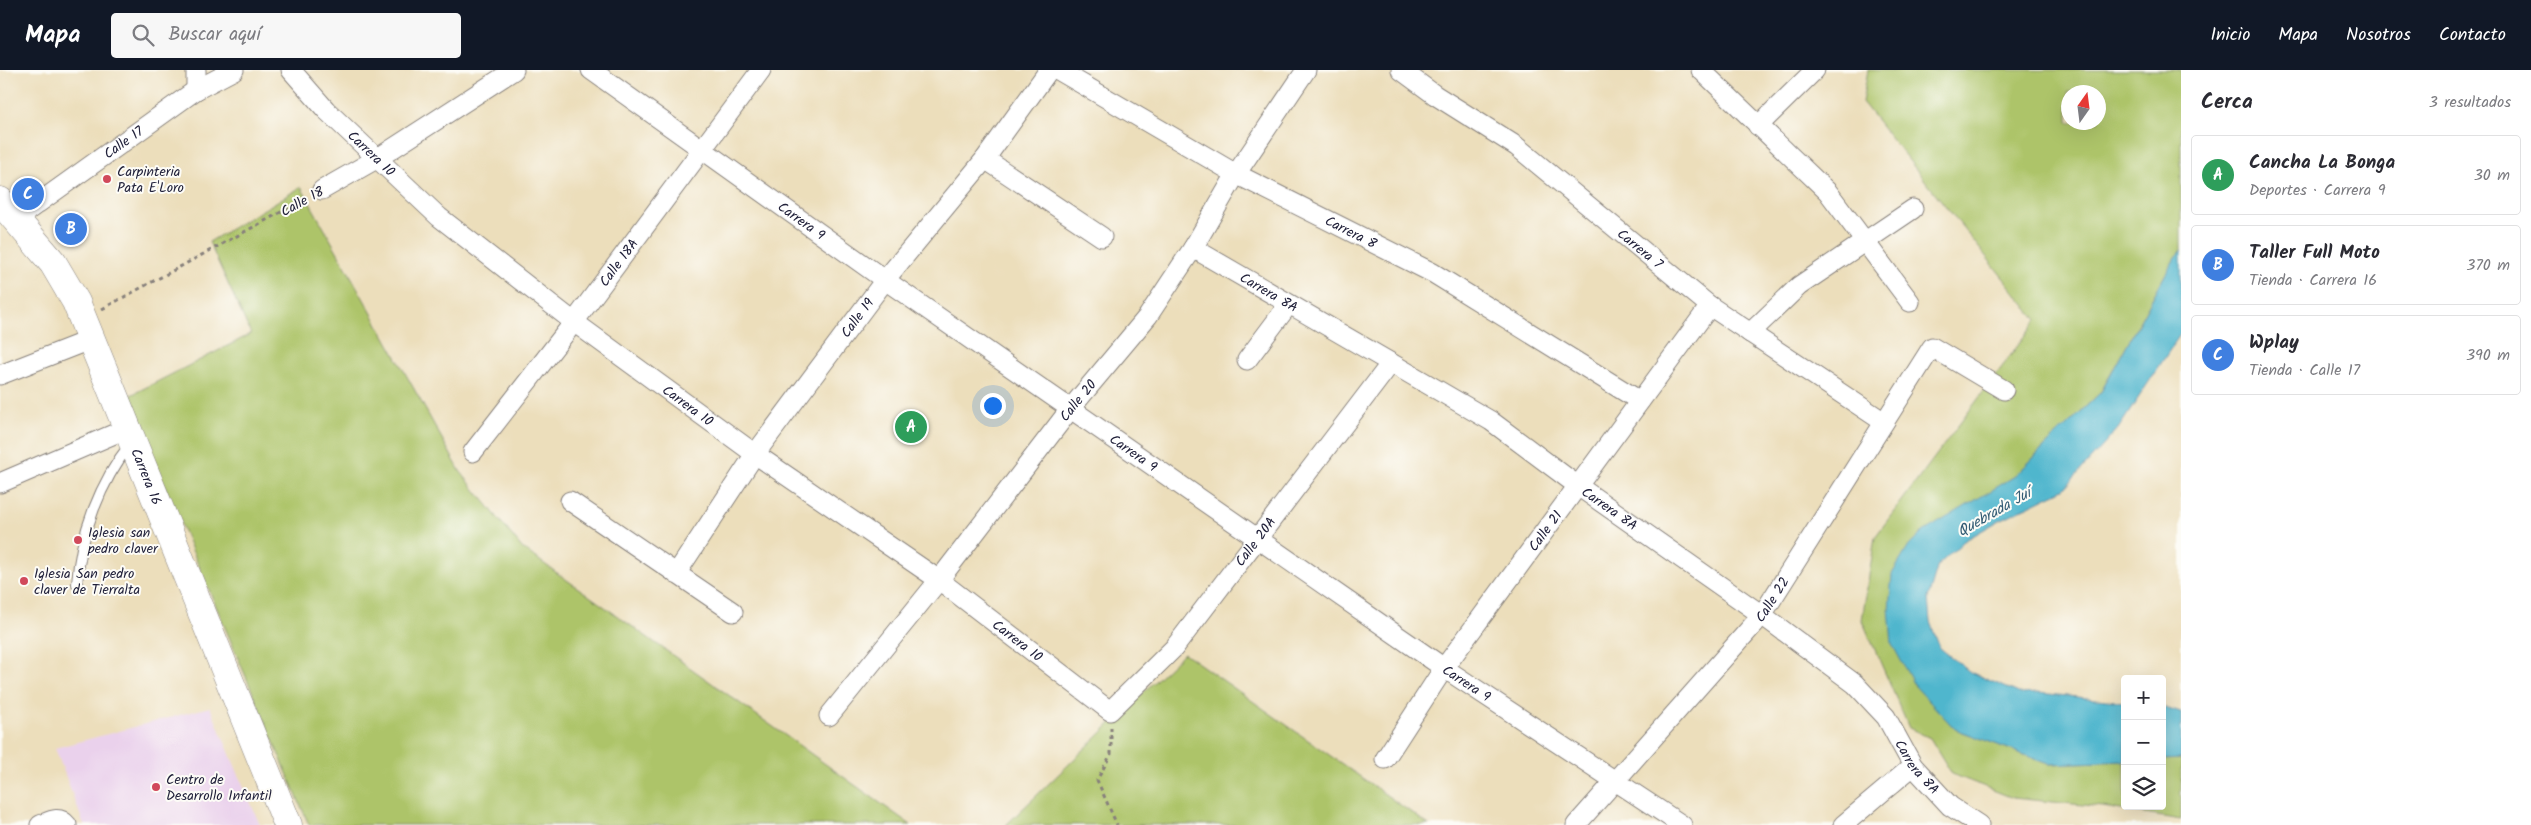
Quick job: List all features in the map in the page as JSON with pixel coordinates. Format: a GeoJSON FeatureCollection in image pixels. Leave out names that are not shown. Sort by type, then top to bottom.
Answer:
{"type":"FeatureCollection","features":[{"type":"Feature","properties":{"kind":"main road","name":"Carrera 16"},"geometry":{"type":"LineString","coordinates":[[8,210],[53,263],[87,329],[288,825]]}},
{"type":"Feature","properties":{"kind":"street"},"geometry":{"type":"LineString","coordinates":[[196,70],[196,90]]}},
{"type":"Feature","properties":{"kind":"street","name":"Calle 17"},"geometry":{"type":"LineString","coordinates":[[8,210],[196,90],[234,70]]}},
{"type":"Feature","properties":{"kind":"street","name":"Carrera 10"},"geometry":{"type":"LineString","coordinates":[[291,70],[326,110],[439,217],[574,322],[755,454],[939,580],[1110,711]]}},
{"type":"Feature","properties":{"kind":"street","name":"Calle 18"},"geometry":{"type":"LineString","coordinates":[[322,190],[378,158],[514,70]]}},
{"type":"Feature","properties":{"kind":"street","name":"Carrera 9"},"geometry":{"type":"LineString","coordinates":[[591,70],[885,280],[1257,536],[1444,668],[1682,825]]}},
{"type":"Feature","properties":{"kind":"street","name":"Calle 18A"},"geometry":{"type":"LineString","coordinates":[[472,452],[574,322],[761,70]]}},
{"type":"Feature","properties":{"kind":"street","name":"Calle 19"},"geometry":{"type":"LineString","coordinates":[[676,574],[755,454],[885,280],[985,160],[1049,70]]}},
{"type":"Feature","properties":{"kind":"street","name":"Carrera 8"},"geometry":{"type":"LineString","coordinates":[[1058,70],[1236,174],[1433,273],[1640,401]]}},
{"type":"Feature","properties":{"kind":"street","name":"Calle 20"},"geometry":{"type":"LineString","coordinates":[[829,716],[939,580],[1071,408],[1148,316],[1193,248],[1236,174],[1306,70]]}},
{"type":"Feature","properties":{"kind":"street","name":"Carrera 7"},"geometry":{"type":"LineString","coordinates":[[1401,70],[1435,95],[1516,146],[1710,306],[1884,422]]}},
{"type":"Feature","properties":{"kind":"street"},"geometry":{"type":"LineString","coordinates":[[1701,70],[1828,192],[1910,302]]}},
{"type":"Feature","properties":{"kind":"street"},"geometry":{"type":"LineString","coordinates":[[1758,126],[1815,70]]}},
{"type":"Feature","properties":{"kind":"street"},"geometry":{"type":"LineString","coordinates":[[985,160],[1102,237]]}},
{"type":"Feature","properties":{"kind":"street"},"geometry":{"type":"LineString","coordinates":[[1750,333],[1799,286],[1865,240],[1914,209]]}},
{"type":"Feature","properties":{"kind":"street","name":"Carrera 8A"},"geometry":{"type":"LineString","coordinates":[[1193,248],[1491,422],[1578,486],[1762,615],[1855,684],[1886,717],[1913,766],[1950,806],[1980,825]]}},
{"type":"Feature","properties":{"kind":"street"},"geometry":{"type":"LineString","coordinates":[[1247,360],[1289,304]]}},
{"type":"Feature","properties":{"kind":"street","name":"Calle 21"},"geometry":{"type":"LineString","coordinates":[[1386,760],[1444,668],[1710,306]]}},
{"type":"Feature","properties":{"kind":"street"},"geometry":{"type":"LineString","coordinates":[[0,375],[87,329]]}},
{"type":"Feature","properties":{"kind":"street","name":"Calle 22"},"geometry":{"type":"LineString","coordinates":[[1576,825],[1762,615],[1932,347],[2004,390]]}},
{"type":"Feature","properties":{"kind":"street","name":"Calle 20A"},"geometry":{"type":"LineString","coordinates":[[1110,711],[1174,648],[1257,536],[1391,363]]}},
{"type":"Feature","properties":{"kind":"street"},"geometry":{"type":"LineString","coordinates":[[0,483],[131,435]]}},
{"type":"Feature","properties":{"kind":"street"},"geometry":{"type":"LineString","coordinates":[[570,501],[733,612]]}},
{"type":"Feature","properties":{"kind":"street"},"geometry":{"type":"LineString","coordinates":[[1843,825],[1913,766]]}},
{"type":"Feature","properties":{"kind":"street"},"geometry":{"type":"LineString","coordinates":[[40,825],[57,819],[63,820],[67,825]]}},
{"type":"Feature","properties":{"kind":"lane"},"geometry":{"type":"LineString","coordinates":[[77,584],[82,544],[91,519],[131,435]]}},
{"type":"Feature","properties":{"kind":"path","name":"Calle 18"},"geometry":{"type":"LineString","coordinates":[[87,329],[322,190]]}},
{"type":"Feature","properties":{"kind":"path"},"geometry":{"type":"LineString","coordinates":[[1110,711],[1111,754],[1097,780],[1117,825]]}},
{"type":"Feature","properties":{"kind":"shaded area","name":"Centro de Desarrollo Infantil"},"geometry":{"type":"Polygon","coordinates":[[[210,707],[260,825],[84,825],[55,748],[210,707]]]}},
{"type":"Feature","properties":{"kind":"green space"},"geometry":{"type":"Polygon","coordinates":[[[1868,70],[2181,70],[2181,250],[2170,266],[2101,392],[2015,476],[1909,546],[1955,729],[2049,764],[2121,761],[2121,810],[2013,798],[1952,774],[1930,738],[1909,728],[1862,620],[1875,537],[2037,320],[1862,102],[1868,70]]]}},
{"type":"Feature","properties":{"kind":"green space"},"geometry":{"type":"Polygon","coordinates":[[[301,187],[460,471],[522,548],[911,825],[309,825],[127,397],[251,334],[209,242],[301,187]]]}},
{"type":"Feature","properties":{"kind":"green space"},"geometry":{"type":"Polygon","coordinates":[[[1184,653],[1429,825],[1006,825],[1184,653]]]}},
{"type":"Feature","properties":{"kind":"green space"},"geometry":{"type":"Polygon","coordinates":[[[2181,759],[2181,820],[2121,810],[2166,810],[2166,760],[2181,759]]]}},
{"type":"Feature","properties":{"kind":"water","name":"Quebrada Juí"},"geometry":{"type":"Polygon","coordinates":[[[2181,250],[2181,333],[2118,429],[2064,489],[2000,520],[1964,541],[1938,565],[1928,598],[1930,622],[1940,648],[1970,672],[2021,694],[2039,693],[2121,702],[2121,761],[2049,764],[1955,729],[1914,685],[1892,644],[1889,609],[1892,574],[1909,546],[1923,532],[2015,476],[2101,392],[2170,266],[2181,250]]]}},
{"type":"Feature","properties":{"kind":"water"},"geometry":{"type":"Polygon","coordinates":[[[2166,708],[2181,713],[2181,759],[2166,760],[2166,708]]]}},
{"type":"Feature","properties":{"kind":"place","name":"Carpinteria Pata E'Loro"},"geometry":{"type":"Point","coordinates":[107,179]}},
{"type":"Feature","properties":{"kind":"place","name":"Wplay"},"geometry":{"type":"Point","coordinates":[28,194]}},
{"type":"Feature","properties":{"kind":"place","name":"Taller Full Moto"},"geometry":{"type":"Point","coordinates":[71,229]}},
{"type":"Feature","properties":{"kind":"place","name":"Cancha La Bonga"},"geometry":{"type":"Point","coordinates":[911,427]}},
{"type":"Feature","properties":{"kind":"place","name":"Iglesia san pedro claver"},"geometry":{"type":"Point","coordinates":[78,540]}},
{"type":"Feature","properties":{"kind":"place","name":"Iglesia San pedro claver de Tierralta"},"geometry":{"type":"Point","coordinates":[24,581]}},
{"type":"Feature","properties":{"kind":"place","name":"Centro de Desarrollo Infantil"},"geometry":{"type":"Point","coordinates":[156,787]}}]}
